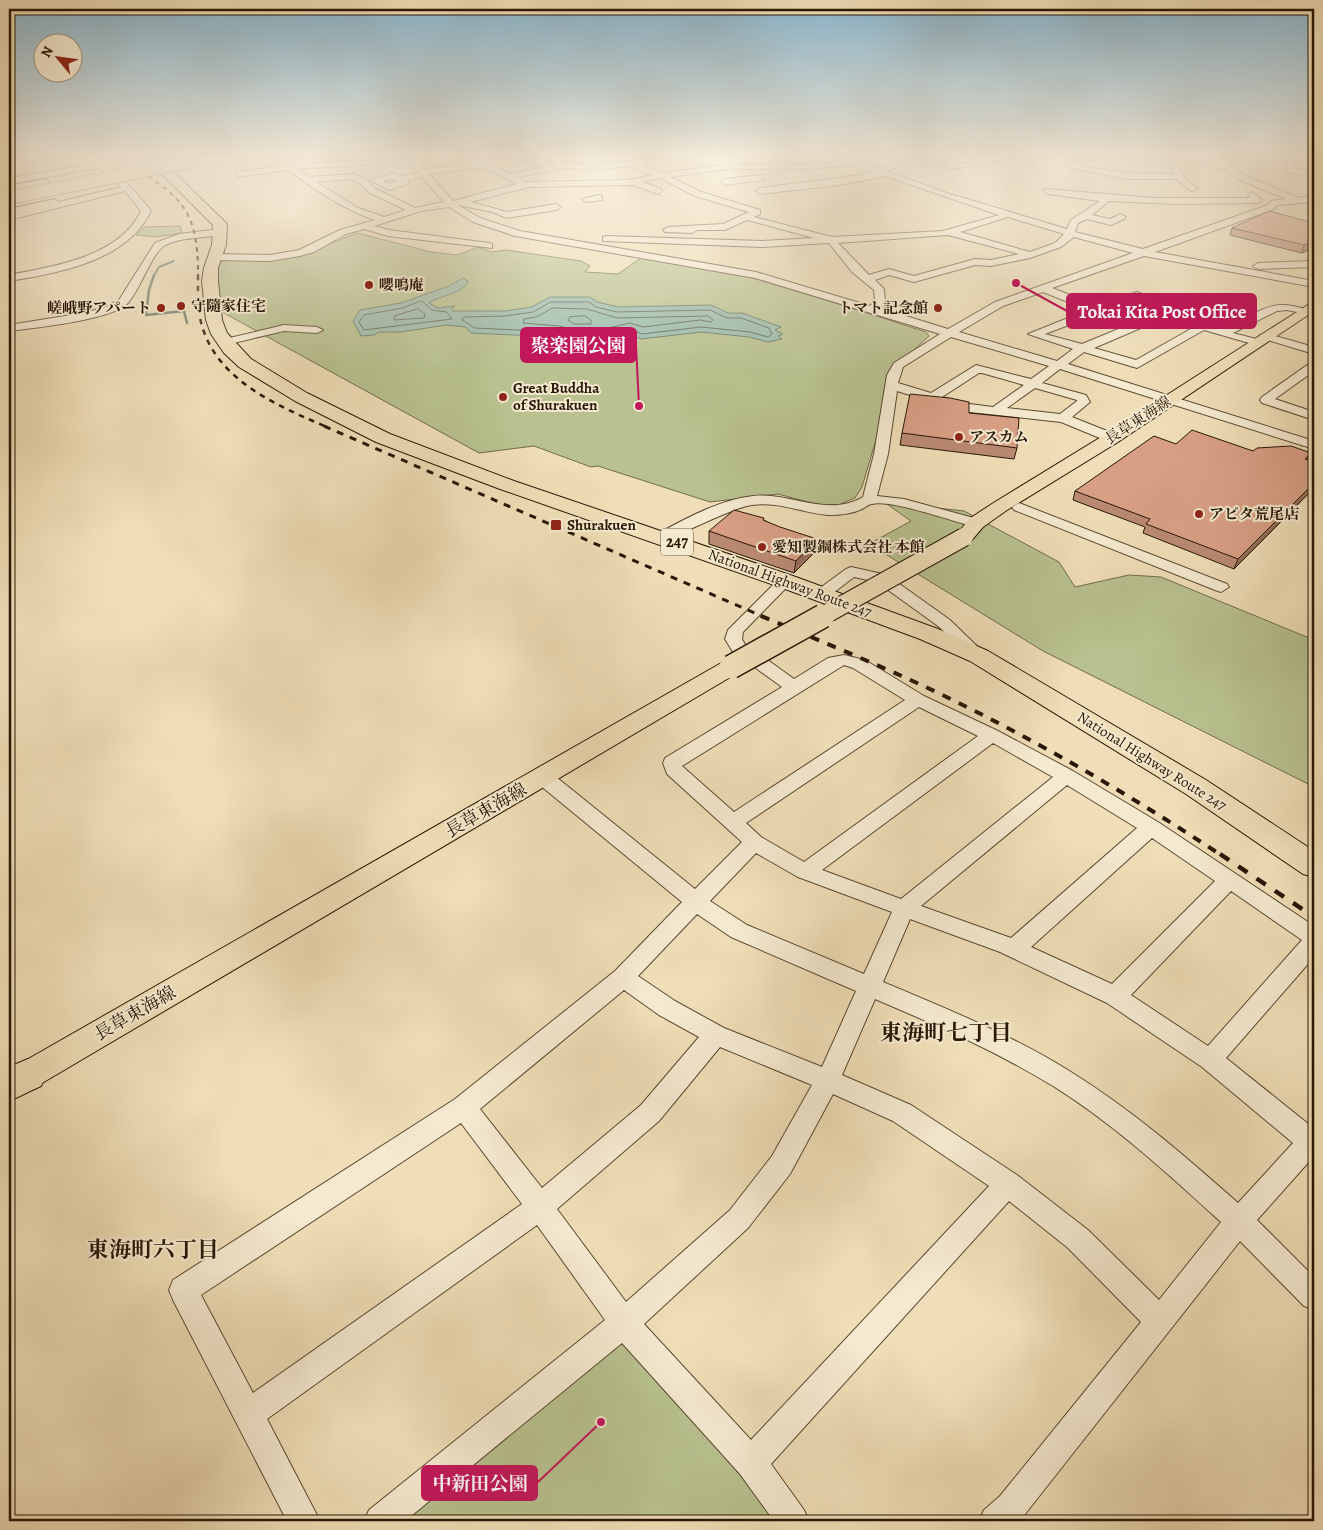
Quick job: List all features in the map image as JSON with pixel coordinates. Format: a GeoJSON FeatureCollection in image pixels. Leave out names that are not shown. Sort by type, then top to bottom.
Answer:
{"type":"FeatureCollection","features":[{"type":"Feature","properties":{"kind":"highway"},"geometry":{"type":"LineString","coordinates":[[220,227],[220,232]]}},
{"type":"Feature","properties":{"kind":"highway","name":"National Highway Route 247"},"geometry":{"type":"LineString","coordinates":[[220,232],[211,268],[210,281],[214,320],[225,342],[246,364],[285,388],[383,438],[507,484],[822,594],[929,634],[979,656],[1196,787],[1314,866]]}},
{"type":"Feature","properties":{"kind":"main road","name":"長草東海線"},"geometry":{"type":"LineString","coordinates":[[970,530],[986,528],[1019,507],[1266,339],[1311,311]]}},
{"type":"Feature","properties":{"kind":"main road","name":"長草東海線"},"geometry":{"type":"LineString","coordinates":[[15,1082],[543,777],[735,658],[970,530],[1112,438],[1176,400],[1266,339]]}},
{"type":"Feature","properties":{"kind":"street"},"geometry":{"type":"LineString","coordinates":[[9,278],[84,259],[125,239],[139,227]]}},
{"type":"Feature","properties":{"kind":"street"},"geometry":{"type":"LineString","coordinates":[[215,257],[270,258],[300,253],[311,250],[338,233],[360,227]]}},
{"type":"Feature","properties":{"kind":"street"},"geometry":{"type":"LineString","coordinates":[[368,227],[374,230],[426,238],[445,236],[495,246],[592,251]]}},
{"type":"Feature","properties":{"kind":"street"},"geometry":{"type":"LineString","coordinates":[[405,235],[415,227]]}},
{"type":"Feature","properties":{"kind":"street"},"geometry":{"type":"LineString","coordinates":[[500,227],[518,234],[578,244],[713,260],[1176,400],[1314,445]]}},
{"type":"Feature","properties":{"kind":"street"},"geometry":{"type":"LineString","coordinates":[[660,229],[692,230],[693,227]]}},
{"type":"Feature","properties":{"kind":"street"},"geometry":{"type":"LineString","coordinates":[[784,227],[831,240],[856,270],[879,289],[880,302],[873,309]]}},
{"type":"Feature","properties":{"kind":"street"},"geometry":{"type":"LineString","coordinates":[[578,244],[586,240],[622,239],[735,244],[831,240],[950,232],[964,227]]}},
{"type":"Feature","properties":{"kind":"street"},"geometry":{"type":"LineString","coordinates":[[1051,227],[1141,252],[1314,284]]}},
{"type":"Feature","properties":{"kind":"street"},"geometry":{"type":"LineString","coordinates":[[868,279],[889,272],[914,280],[975,262],[992,263],[1030,255],[1058,245],[1070,233],[1072,227]]}},
{"type":"Feature","properties":{"kind":"street"},"geometry":{"type":"LineString","coordinates":[[869,499],[881,454],[891,385],[898,365],[995,306],[1211,227]]}},
{"type":"Feature","properties":{"kind":"street"},"geometry":{"type":"LineString","coordinates":[[622,239],[625,228]]}},
{"type":"Feature","properties":{"kind":"street"},"geometry":{"type":"LineString","coordinates":[[9,328],[99,313],[119,305],[126,298],[154,249],[164,242],[179,237],[220,232]]}},
{"type":"Feature","properties":{"kind":"street"},"geometry":{"type":"LineString","coordinates":[[445,236],[446,239],[464,232]]}},
{"type":"Feature","properties":{"kind":"street"},"geometry":{"type":"LineString","coordinates":[[950,232],[1001,245],[1030,255]]}},
{"type":"Feature","properties":{"kind":"street"},"geometry":{"type":"LineString","coordinates":[[495,246],[518,234]]}},
{"type":"Feature","properties":{"kind":"street"},"geometry":{"type":"LineString","coordinates":[[125,239],[164,242]]}},
{"type":"Feature","properties":{"kind":"street"},"geometry":{"type":"LineString","coordinates":[[713,260],[735,244]]}},
{"type":"Feature","properties":{"kind":"street"},"geometry":{"type":"LineString","coordinates":[[1230,269],[1241,266],[1314,264]]}},
{"type":"Feature","properties":{"kind":"street"},"geometry":{"type":"LineString","coordinates":[[1042,288],[1095,309]]}},
{"type":"Feature","properties":{"kind":"street"},"geometry":{"type":"LineString","coordinates":[[1204,326],[1137,364],[1034,334],[1133,295],[1171,311],[1220,333],[1266,339],[1314,351]]}},
{"type":"Feature","properties":{"kind":"street"},"geometry":{"type":"LineString","coordinates":[[1220,333],[1237,328],[1248,320],[1279,307],[1311,311]]}},
{"type":"Feature","properties":{"kind":"street"},"geometry":{"type":"LineString","coordinates":[[995,411],[1081,348],[1171,311]]}},
{"type":"Feature","properties":{"kind":"street"},"geometry":{"type":"LineString","coordinates":[[225,342],[284,328],[317,330]]}},
{"type":"Feature","properties":{"kind":"street"},"geometry":{"type":"LineString","coordinates":[[1314,366],[1266,400],[1314,416]]}},
{"type":"Feature","properties":{"kind":"street"},"geometry":{"type":"LineString","coordinates":[[932,398],[979,369],[1082,398],[1084,402],[1063,418]]}},
{"type":"Feature","properties":{"kind":"street"},"geometry":{"type":"LineString","coordinates":[[891,385],[961,407],[1063,418],[1112,438]]}},
{"type":"Feature","properties":{"kind":"street"},"geometry":{"type":"LineString","coordinates":[[662,537],[705,514],[738,503],[766,499],[826,510],[852,508],[869,499],[904,503],[970,530]]}},
{"type":"Feature","properties":{"kind":"street"},"geometry":{"type":"LineString","coordinates":[[1019,507],[1220,587]]}},
{"type":"Feature","properties":{"kind":"street"},"geometry":{"type":"LineString","coordinates":[[822,594],[851,572],[882,578],[944,623],[979,656]]}},
{"type":"Feature","properties":{"kind":"street"},"geometry":{"type":"LineString","coordinates":[[735,658],[733,636],[736,630],[785,581]]}},
{"type":"Feature","properties":{"kind":"street"},"geometry":{"type":"LineString","coordinates":[[995,1521],[1010,1507],[1239,1221],[1312,1140],[1210,1060],[1115,996],[1015,948],[805,872],[754,842],[674,769],[672,763],[834,662],[852,661],[918,700],[992,735],[1066,776],[1151,827],[1314,937]]}},
{"type":"Feature","properties":{"kind":"street"},"geometry":{"type":"LineString","coordinates":[[763,665],[793,687]]}},
{"type":"Feature","properties":{"kind":"street"},"geometry":{"type":"LineString","coordinates":[[732,823],[918,700]]}},
{"type":"Feature","properties":{"kind":"street"},"geometry":{"type":"LineString","coordinates":[[805,872],[992,735]]}},
{"type":"Feature","properties":{"kind":"street"},"geometry":{"type":"LineString","coordinates":[[380,1521],[624,1323],[739,1220],[781,1165],[828,1080],[904,908],[1066,776]]}},
{"type":"Feature","properties":{"kind":"street"},"geometry":{"type":"LineString","coordinates":[[543,777],[696,902],[739,931],[870,985],[979,1033],[1062,1079],[1150,1141],[1239,1221],[1314,1296]]}},
{"type":"Feature","properties":{"kind":"street"},"geometry":{"type":"LineString","coordinates":[[1015,948],[1151,827]]}},
{"type":"Feature","properties":{"kind":"street"},"geometry":{"type":"LineString","coordinates":[[304,1521],[183,1290],[464,1107],[622,977],[754,842]]}},
{"type":"Feature","properties":{"kind":"street"},"geometry":{"type":"LineString","coordinates":[[1115,996],[1230,879]]}},
{"type":"Feature","properties":{"kind":"street"},"geometry":{"type":"LineString","coordinates":[[1210,1060],[1314,942]]}},
{"type":"Feature","properties":{"kind":"street"},"geometry":{"type":"LineString","coordinates":[[622,977],[667,1008],[716,1035],[828,1080],[902,1113],[1008,1184],[1078,1240],[1159,1320]]}},
{"type":"Feature","properties":{"kind":"street"},"geometry":{"type":"LineString","coordinates":[[248,1414],[540,1207],[650,1113],[716,1035]]}},
{"type":"Feature","properties":{"kind":"street"},"geometry":{"type":"LineString","coordinates":[[464,1107],[540,1207],[624,1323],[752,1463],[793,1521]]}},
{"type":"Feature","properties":{"kind":"street"},"geometry":{"type":"LineString","coordinates":[[752,1463],[1008,1184]]}},
{"type":"Feature","properties":{"kind":"green space"},"geometry":{"type":"Polygon","coordinates":[[[145,227],[180,227],[182,233],[156,237],[136,235],[145,227]]]}},
{"type":"Feature","properties":{"kind":"green space"},"geometry":{"type":"Polygon","coordinates":[[[357,233],[431,252],[457,255],[479,247],[491,252],[506,250],[581,261],[590,266],[585,272],[618,274],[641,258],[737,273],[771,282],[926,332],[929,336],[898,365],[862,487],[855,498],[838,505],[819,505],[778,494],[710,502],[598,466],[591,467],[534,446],[479,453],[213,307],[219,262],[230,259],[296,257],[357,233]]]}},
{"type":"Feature","properties":{"kind":"green space"},"geometry":{"type":"Polygon","coordinates":[[[884,502],[964,511],[1059,562],[1075,587],[1129,575],[1161,577],[1314,640],[1314,787],[1043,651],[869,544],[911,521],[884,502]]]}},
{"type":"Feature","properties":{"kind":"green space"},"geometry":{"type":"Polygon","coordinates":[[[624,1323],[775,1521],[380,1521],[624,1323]]]}},
{"type":"Feature","properties":{"kind":"water"},"geometry":{"type":"Polygon","coordinates":[[[463,278],[468,283],[464,287],[429,303],[438,308],[455,306],[451,309],[453,311],[505,311],[532,307],[550,297],[590,297],[597,302],[618,307],[711,305],[728,313],[742,313],[781,327],[775,330],[783,334],[778,336],[782,339],[768,342],[749,337],[701,332],[641,339],[631,334],[587,344],[569,342],[557,337],[471,333],[466,327],[446,325],[401,332],[379,332],[374,335],[361,336],[353,321],[360,310],[401,303],[449,286],[463,278]]]}},
{"type":"Feature","properties":{"kind":"building"},"geometry":{"type":"Polygon","coordinates":[[[1314,227],[1314,241],[1304,245],[1232,228],[1314,227]]]}},
{"type":"Feature","properties":{"kind":"building","name":"アスカム"},"geometry":{"type":"Polygon","coordinates":[[[910,394],[969,402],[969,413],[1019,418],[1017,448],[902,433],[910,394]]]}},
{"type":"Feature","properties":{"kind":"building","name":"アピタ荒尾店"},"geometry":{"type":"Polygon","coordinates":[[[1192,430],[1253,451],[1257,448],[1291,446],[1311,453],[1305,459],[1314,461],[1311,467],[1314,468],[1314,483],[1238,559],[1146,524],[1150,519],[1075,491],[1154,436],[1176,444],[1192,430]]]}},
{"type":"Feature","properties":{"kind":"building"},"geometry":{"type":"Polygon","coordinates":[[[734,510],[764,518],[763,520],[780,527],[817,539],[796,561],[709,531],[734,510]]]}},
{"type":"Feature","properties":{"kind":"waterway"},"geometry":{"type":"LineString","coordinates":[[154,276],[159,267],[174,261]]}},
{"type":"Feature","properties":{"kind":"waterway"},"geometry":{"type":"LineString","coordinates":[[154,276],[149,290],[146,315],[184,311],[187,323]]}},
{"type":"Feature","properties":{"kind":"railway"},"geometry":{"type":"LineString","coordinates":[[192,227],[197,252],[198,277]]}},
{"type":"Feature","properties":{"kind":"railway"},"geometry":{"type":"LineString","coordinates":[[198,277],[198,302],[203,329],[211,348],[223,364],[237,378],[272,401],[327,427]]}},
{"type":"Feature","properties":{"kind":"railway"},"geometry":{"type":"LineString","coordinates":[[324,426],[764,617]]}},
{"type":"Feature","properties":{"kind":"railway"},"geometry":{"type":"LineString","coordinates":[[761,616],[904,677],[986,717],[1106,783],[1221,855]]}},
{"type":"Feature","properties":{"kind":"railway"},"geometry":{"type":"LineString","coordinates":[[1220,854],[1314,917]]}},
{"type":"Feature","properties":{"kind":"place","name":"Tokai Kita Post Office"},"geometry":{"type":"Point","coordinates":[1016,283]}},
{"type":"Feature","properties":{"kind":"place","name":"嚶鳴庵"},"geometry":{"type":"Point","coordinates":[369,285]}},
{"type":"Feature","properties":{"kind":"place","name":"守隨家住宅"},"geometry":{"type":"Point","coordinates":[181,306]}},
{"type":"Feature","properties":{"kind":"place","name":"嵯峨野アパート"},"geometry":{"type":"Point","coordinates":[161,308]}},
{"type":"Feature","properties":{"kind":"place","name":"トマト記念館"},"geometry":{"type":"Point","coordinates":[938,308]}},
{"type":"Feature","properties":{"kind":"place","name":"Great Buddha of Shurakuen"},"geometry":{"type":"Point","coordinates":[503,397]}},
{"type":"Feature","properties":{"kind":"place","name":"聚楽園公園"},"geometry":{"type":"Point","coordinates":[639,406]}},
{"type":"Feature","properties":{"kind":"place","name":"アスカム"},"geometry":{"type":"Point","coordinates":[959,437]}},
{"type":"Feature","properties":{"kind":"place","name":"アピタ荒尾店"},"geometry":{"type":"Point","coordinates":[1199,514]}},
{"type":"Feature","properties":{"kind":"place","name":"Shurakuen"},"geometry":{"type":"Point","coordinates":[556,525]}},
{"type":"Feature","properties":{"kind":"place","name":"愛知製鋼株式会社 本館"},"geometry":{"type":"Point","coordinates":[762,547]}},
{"type":"Feature","properties":{"kind":"place","name":"中新田公園"},"geometry":{"type":"Point","coordinates":[601,1422]}},
{"type":"Feature","properties":{"kind":"district","name":"東海町七丁目"},"geometry":{"type":"Point","coordinates":[946,1033]}},
{"type":"Feature","properties":{"kind":"district","name":"東海町六丁目"},"geometry":{"type":"Point","coordinates":[153,1250]}}]}
